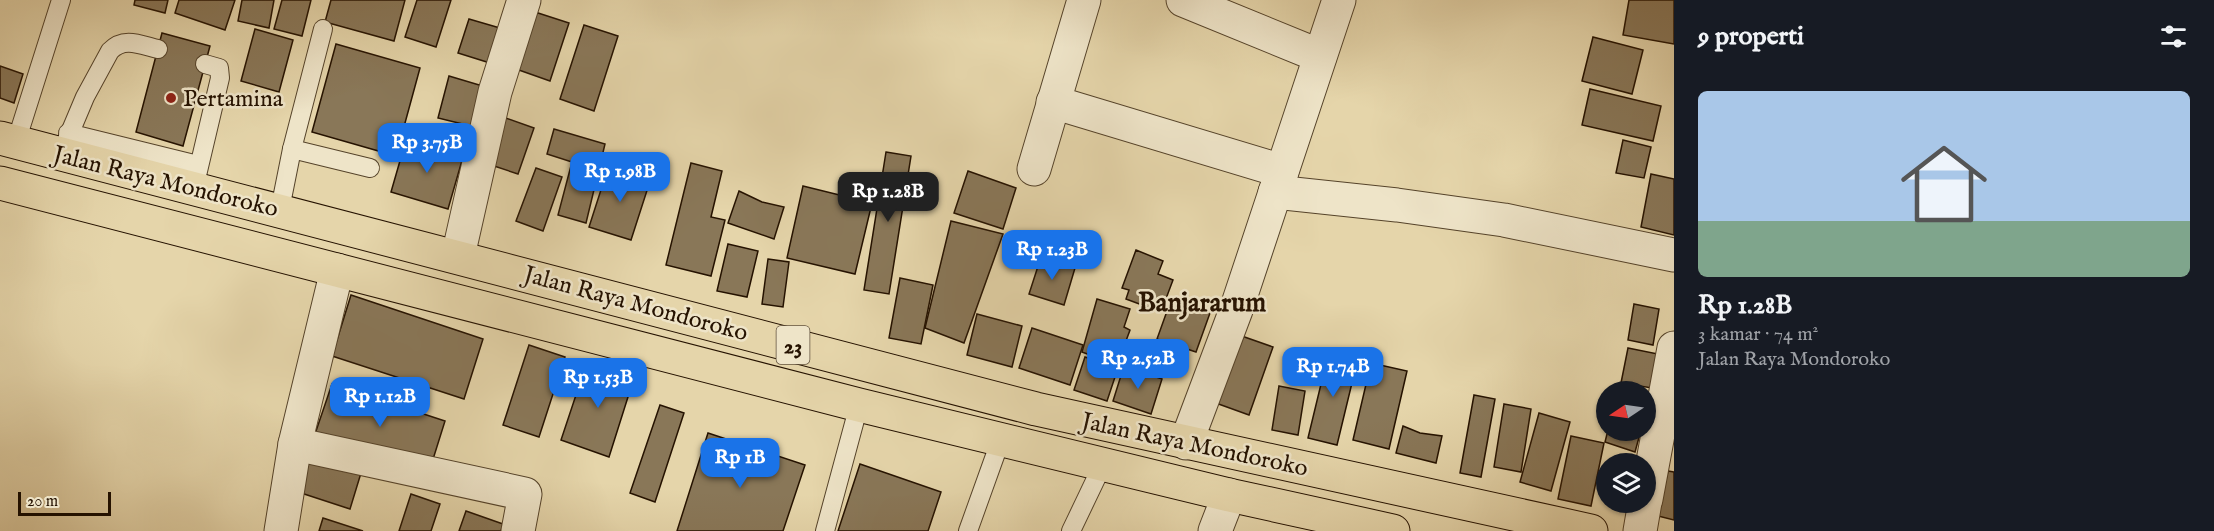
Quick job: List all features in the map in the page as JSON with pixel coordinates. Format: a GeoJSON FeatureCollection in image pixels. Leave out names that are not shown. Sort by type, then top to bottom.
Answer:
{"type":"FeatureCollection","features":[{"type":"Feature","properties":{"kind":"highway","name":"Jalan Raya Mondoroko"},"geometry":{"type":"LineString","coordinates":[[8,140],[64,144],[196,176],[267,206],[1036,409],[1591,531]]}},
{"type":"Feature","properties":{"kind":"highway"},"geometry":{"type":"LineString","coordinates":[[48,195],[64,144]]}},
{"type":"Feature","properties":{"kind":"highway","name":"Jalan Raya Mondoroko"},"geometry":{"type":"LineString","coordinates":[[0,183],[859,405],[1230,495],[1393,531]]}},
{"type":"Feature","properties":{"kind":"highway"},"geometry":{"type":"LineString","coordinates":[[242,247],[267,206]]}},
{"type":"Feature","properties":{"kind":"street"},"geometry":{"type":"LineString","coordinates":[[458,256],[495,92],[524,0]]}},
{"type":"Feature","properties":{"kind":"street"},"geometry":{"type":"LineString","coordinates":[[1034,169],[1084,0]]}},
{"type":"Feature","properties":{"kind":"street"},"geometry":{"type":"LineString","coordinates":[[1183,0],[1320,56]]}},
{"type":"Feature","properties":{"kind":"street"},"geometry":{"type":"LineString","coordinates":[[1186,443],[1236,310],[1339,0]]}},
{"type":"Feature","properties":{"kind":"street"},"geometry":{"type":"LineString","coordinates":[[1053,102],[1279,182],[1397,205],[1504,219],[1674,255]]}},
{"type":"Feature","properties":{"kind":"street"},"geometry":{"type":"LineString","coordinates":[[281,531],[295,444],[337,270]]}},
{"type":"Feature","properties":{"kind":"street"},"geometry":{"type":"LineString","coordinates":[[1654,453],[1674,348]]}},
{"type":"Feature","properties":{"kind":"street"},"geometry":{"type":"LineString","coordinates":[[295,444],[525,494],[518,531]]}},
{"type":"Feature","properties":{"kind":"street"},"geometry":{"type":"LineString","coordinates":[[1215,531],[1230,495]]}},
{"type":"Feature","properties":{"kind":"street"},"geometry":{"type":"LineString","coordinates":[[1640,531],[1643,513]]}},
{"type":"Feature","properties":{"kind":"lane"},"geometry":{"type":"LineString","coordinates":[[8,140],[61,0]]}},
{"type":"Feature","properties":{"kind":"lane"},"geometry":{"type":"LineString","coordinates":[[267,206],[291,149],[323,29]]}},
{"type":"Feature","properties":{"kind":"lane"},"geometry":{"type":"LineString","coordinates":[[64,144],[100,68],[116,44],[131,42],[158,49]]}},
{"type":"Feature","properties":{"kind":"lane"},"geometry":{"type":"LineString","coordinates":[[196,176],[220,78],[217,67],[205,64]]}},
{"type":"Feature","properties":{"kind":"lane"},"geometry":{"type":"LineString","coordinates":[[291,149],[370,168]]}},
{"type":"Feature","properties":{"kind":"lane"},"geometry":{"type":"LineString","coordinates":[[825,531],[859,405]]}},
{"type":"Feature","properties":{"kind":"lane"},"geometry":{"type":"LineString","coordinates":[[968,531],[1000,439]]}},
{"type":"Feature","properties":{"kind":"lane"},"geometry":{"type":"LineString","coordinates":[[1071,531],[1103,464]]}},
{"type":"Feature","properties":{"kind":"building"},"geometry":{"type":"Polygon","coordinates":[[[135,0],[168,0],[165,13],[134,5],[135,0]]]}},
{"type":"Feature","properties":{"kind":"building"},"geometry":{"type":"Polygon","coordinates":[[[179,0],[235,0],[225,30],[175,13],[179,0]]]}},
{"type":"Feature","properties":{"kind":"building"},"geometry":{"type":"Polygon","coordinates":[[[242,0],[274,0],[269,28],[238,21],[242,0]]]}},
{"type":"Feature","properties":{"kind":"building"},"geometry":{"type":"Polygon","coordinates":[[[282,0],[311,0],[302,36],[274,29],[282,0]]]}},
{"type":"Feature","properties":{"kind":"building"},"geometry":{"type":"Polygon","coordinates":[[[331,0],[405,0],[394,41],[325,22],[331,0]]]}},
{"type":"Feature","properties":{"kind":"building"},"geometry":{"type":"Polygon","coordinates":[[[417,0],[451,0],[436,47],[405,37],[417,0]]]}},
{"type":"Feature","properties":{"kind":"building"},"geometry":{"type":"Polygon","coordinates":[[[1629,0],[1674,0],[1674,44],[1623,35],[1629,0]]]}},
{"type":"Feature","properties":{"kind":"building"},"geometry":{"type":"Polygon","coordinates":[[[535,12],[569,23],[550,81],[516,69],[535,12]]]}},
{"type":"Feature","properties":{"kind":"building"},"geometry":{"type":"Polygon","coordinates":[[[469,19],[500,28],[490,63],[458,53],[469,19]]]}},
{"type":"Feature","properties":{"kind":"building"},"geometry":{"type":"Polygon","coordinates":[[[584,25],[618,36],[594,111],[560,99],[584,25]]]}},
{"type":"Feature","properties":{"kind":"building"},"geometry":{"type":"Polygon","coordinates":[[[255,29],[293,40],[279,92],[241,81],[255,29]]]}},
{"type":"Feature","properties":{"kind":"building","name":"Pertamina"},"geometry":{"type":"Polygon","coordinates":[[[162,33],[210,46],[183,146],[136,132],[162,33]]]}},
{"type":"Feature","properties":{"kind":"building"},"geometry":{"type":"Polygon","coordinates":[[[1593,37],[1643,50],[1632,94],[1582,81],[1593,37]]]}},
{"type":"Feature","properties":{"kind":"building"},"geometry":{"type":"Polygon","coordinates":[[[336,44],[420,68],[396,156],[312,132],[336,44]]]}},
{"type":"Feature","properties":{"kind":"building"},"geometry":{"type":"Polygon","coordinates":[[[0,66],[23,74],[14,103],[0,98],[0,66]]]}},
{"type":"Feature","properties":{"kind":"building"},"geometry":{"type":"Polygon","coordinates":[[[449,76],[486,87],[475,127],[438,118],[449,76]]]}},
{"type":"Feature","properties":{"kind":"building"},"geometry":{"type":"Polygon","coordinates":[[[1590,89],[1661,106],[1653,141],[1582,125],[1590,89]]]}},
{"type":"Feature","properties":{"kind":"building"},"geometry":{"type":"Polygon","coordinates":[[[500,116],[534,128],[518,174],[485,163],[500,116]]]}},
{"type":"Feature","properties":{"kind":"building"},"geometry":{"type":"Polygon","coordinates":[[[554,129],[605,144],[586,223],[558,215],[572,162],[547,154],[554,129]]]}},
{"type":"Feature","properties":{"kind":"building"},"geometry":{"type":"Polygon","coordinates":[[[406,140],[463,157],[448,209],[391,192],[406,140]]]}},
{"type":"Feature","properties":{"kind":"building"},"geometry":{"type":"Polygon","coordinates":[[[1623,140],[1651,147],[1644,178],[1616,173],[1623,140]]]}},
{"type":"Feature","properties":{"kind":"building"},"geometry":{"type":"Polygon","coordinates":[[[886,152],[911,156],[889,294],[864,290],[886,152]]]}},
{"type":"Feature","properties":{"kind":"building"},"geometry":{"type":"Polygon","coordinates":[[[691,163],[722,171],[711,217],[725,220],[711,276],[666,265],[691,163]]]}},
{"type":"Feature","properties":{"kind":"building"},"geometry":{"type":"Polygon","coordinates":[[[609,165],[651,178],[631,240],[589,227],[609,165]]]}},
{"type":"Feature","properties":{"kind":"building"},"geometry":{"type":"Polygon","coordinates":[[[536,168],[562,177],[543,231],[516,221],[536,168]]]}},
{"type":"Feature","properties":{"kind":"building"},"geometry":{"type":"Polygon","coordinates":[[[968,171],[1016,188],[1003,229],[954,213],[968,171]]]}},
{"type":"Feature","properties":{"kind":"building"},"geometry":{"type":"Polygon","coordinates":[[[1651,174],[1674,179],[1674,235],[1641,227],[1651,174]]]}},
{"type":"Feature","properties":{"kind":"building"},"geometry":{"type":"Polygon","coordinates":[[[803,186],[872,203],[855,274],[787,258],[803,186]]]}},
{"type":"Feature","properties":{"kind":"building"},"geometry":{"type":"Polygon","coordinates":[[[739,191],[762,202],[784,207],[774,239],[728,223],[739,191]]]}},
{"type":"Feature","properties":{"kind":"building"},"geometry":{"type":"Polygon","coordinates":[[[951,221],[1003,234],[964,343],[925,328],[951,221]]]}},
{"type":"Feature","properties":{"kind":"building"},"geometry":{"type":"Polygon","coordinates":[[[728,244],[758,251],[747,297],[717,291],[728,244]]]}},
{"type":"Feature","properties":{"kind":"building"},"geometry":{"type":"Polygon","coordinates":[[[1136,250],[1163,261],[1158,274],[1173,280],[1161,312],[1126,299],[1129,290],[1122,288],[1136,250]]]}},
{"type":"Feature","properties":{"kind":"building"},"geometry":{"type":"Polygon","coordinates":[[[1041,257],[1075,268],[1064,305],[1029,294],[1041,257]]]}},
{"type":"Feature","properties":{"kind":"building"},"geometry":{"type":"Polygon","coordinates":[[[768,259],[789,262],[783,307],[762,304],[768,259]]]}},
{"type":"Feature","properties":{"kind":"building"},"geometry":{"type":"Polygon","coordinates":[[[900,278],[933,285],[921,344],[889,338],[900,278]]]}},
{"type":"Feature","properties":{"kind":"building"},"geometry":{"type":"Polygon","coordinates":[[[351,295],[483,339],[464,399],[332,356],[351,295]]]}},
{"type":"Feature","properties":{"kind":"building"},"geometry":{"type":"Polygon","coordinates":[[[1097,299],[1130,309],[1124,327],[1130,330],[1117,365],[1082,352],[1097,299]]]}},
{"type":"Feature","properties":{"kind":"building"},"geometry":{"type":"Polygon","coordinates":[[[1171,300],[1210,313],[1196,352],[1157,339],[1171,300]]]}},
{"type":"Feature","properties":{"kind":"building"},"geometry":{"type":"Polygon","coordinates":[[[1634,304],[1659,309],[1653,345],[1628,340],[1634,304]]]}},
{"type":"Feature","properties":{"kind":"building"},"geometry":{"type":"Polygon","coordinates":[[[977,314],[1022,326],[1012,367],[967,355],[977,314]]]}},
{"type":"Feature","properties":{"kind":"building"},"geometry":{"type":"Polygon","coordinates":[[[1032,328],[1083,345],[1070,385],[1019,368],[1032,328]]]}},
{"type":"Feature","properties":{"kind":"building"},"geometry":{"type":"Polygon","coordinates":[[[1236,334],[1273,347],[1249,415],[1213,402],[1236,334]]]}},
{"type":"Feature","properties":{"kind":"building"},"geometry":{"type":"Polygon","coordinates":[[[1131,340],[1170,353],[1164,373],[1125,361],[1131,340]]]}},
{"type":"Feature","properties":{"kind":"building"},"geometry":{"type":"Polygon","coordinates":[[[529,345],[565,357],[539,437],[503,425],[529,345]]]}},
{"type":"Feature","properties":{"kind":"building"},"geometry":{"type":"Polygon","coordinates":[[[1628,348],[1658,354],[1653,381],[1621,381],[1628,348]]]}},
{"type":"Feature","properties":{"kind":"building"},"geometry":{"type":"Polygon","coordinates":[[[1329,351],[1358,358],[1337,445],[1308,438],[1329,351]]]}},
{"type":"Feature","properties":{"kind":"building"},"geometry":{"type":"Polygon","coordinates":[[[1294,356],[1320,356],[1319,382],[1293,381],[1294,356]]]}},
{"type":"Feature","properties":{"kind":"building"},"geometry":{"type":"Polygon","coordinates":[[[1085,357],[1118,368],[1107,401],[1074,390],[1085,357]]]}},
{"type":"Feature","properties":{"kind":"building"},"geometry":{"type":"Polygon","coordinates":[[[587,362],[634,378],[609,457],[561,440],[587,362]]]}},
{"type":"Feature","properties":{"kind":"building"},"geometry":{"type":"Polygon","coordinates":[[[1371,363],[1407,371],[1389,449],[1353,440],[1371,363]]]}},
{"type":"Feature","properties":{"kind":"building"},"geometry":{"type":"Polygon","coordinates":[[[1124,366],[1162,379],[1151,414],[1113,401],[1124,366]]]}},
{"type":"Feature","properties":{"kind":"building"},"geometry":{"type":"Polygon","coordinates":[[[332,384],[445,421],[429,472],[315,434],[332,384]]]}},
{"type":"Feature","properties":{"kind":"building"},"geometry":{"type":"Polygon","coordinates":[[[1279,386],[1305,391],[1298,435],[1272,430],[1279,386]]]}},
{"type":"Feature","properties":{"kind":"building"},"geometry":{"type":"Polygon","coordinates":[[[1474,395],[1495,399],[1481,477],[1460,473],[1474,395]]]}},
{"type":"Feature","properties":{"kind":"building"},"geometry":{"type":"Polygon","coordinates":[[[1504,404],[1531,409],[1521,472],[1494,467],[1504,404]]]}},
{"type":"Feature","properties":{"kind":"building"},"geometry":{"type":"Polygon","coordinates":[[[660,405],[684,413],[655,502],[630,493],[660,405]]]}},
{"type":"Feature","properties":{"kind":"building"},"geometry":{"type":"Polygon","coordinates":[[[1539,413],[1570,422],[1551,491],[1520,482],[1539,413]]]}},
{"type":"Feature","properties":{"kind":"building"},"geometry":{"type":"Polygon","coordinates":[[[1403,426],[1420,433],[1442,436],[1436,463],[1396,453],[1403,426]]]}},
{"type":"Feature","properties":{"kind":"building"},"geometry":{"type":"Polygon","coordinates":[[[708,433],[805,465],[783,531],[677,531],[708,433]]]}},
{"type":"Feature","properties":{"kind":"building"},"geometry":{"type":"Polygon","coordinates":[[[1571,436],[1604,443],[1602,453],[1596,453],[1596,482],[1591,506],[1558,499],[1571,436]]]}},
{"type":"Feature","properties":{"kind":"building"},"geometry":{"type":"Polygon","coordinates":[[[1605,441],[1638,441],[1635,452],[1605,441]]]}},
{"type":"Feature","properties":{"kind":"building"},"geometry":{"type":"Polygon","coordinates":[[[310,457],[361,473],[350,509],[298,492],[310,457]]]}},
{"type":"Feature","properties":{"kind":"building"},"geometry":{"type":"Polygon","coordinates":[[[860,464],[941,492],[928,531],[838,531],[860,464]]]}},
{"type":"Feature","properties":{"kind":"building"},"geometry":{"type":"Polygon","coordinates":[[[1668,471],[1674,472],[1674,520],[1658,516],[1668,471]]]}},
{"type":"Feature","properties":{"kind":"building"},"geometry":{"type":"Polygon","coordinates":[[[411,494],[440,504],[431,531],[399,531],[411,494]]]}},
{"type":"Feature","properties":{"kind":"building"},"geometry":{"type":"Polygon","coordinates":[[[466,511],[503,524],[501,531],[459,531],[466,511]]]}},
{"type":"Feature","properties":{"kind":"building"},"geometry":{"type":"Polygon","coordinates":[[[323,518],[363,531],[319,531],[323,518]]]}},
{"type":"Feature","properties":{"kind":"place","name":"Pertamina"},"geometry":{"type":"Point","coordinates":[171,98]}},
{"type":"Feature","properties":{"kind":"district","name":"Banjararum"},"geometry":{"type":"Point","coordinates":[1202,302]}}]}
